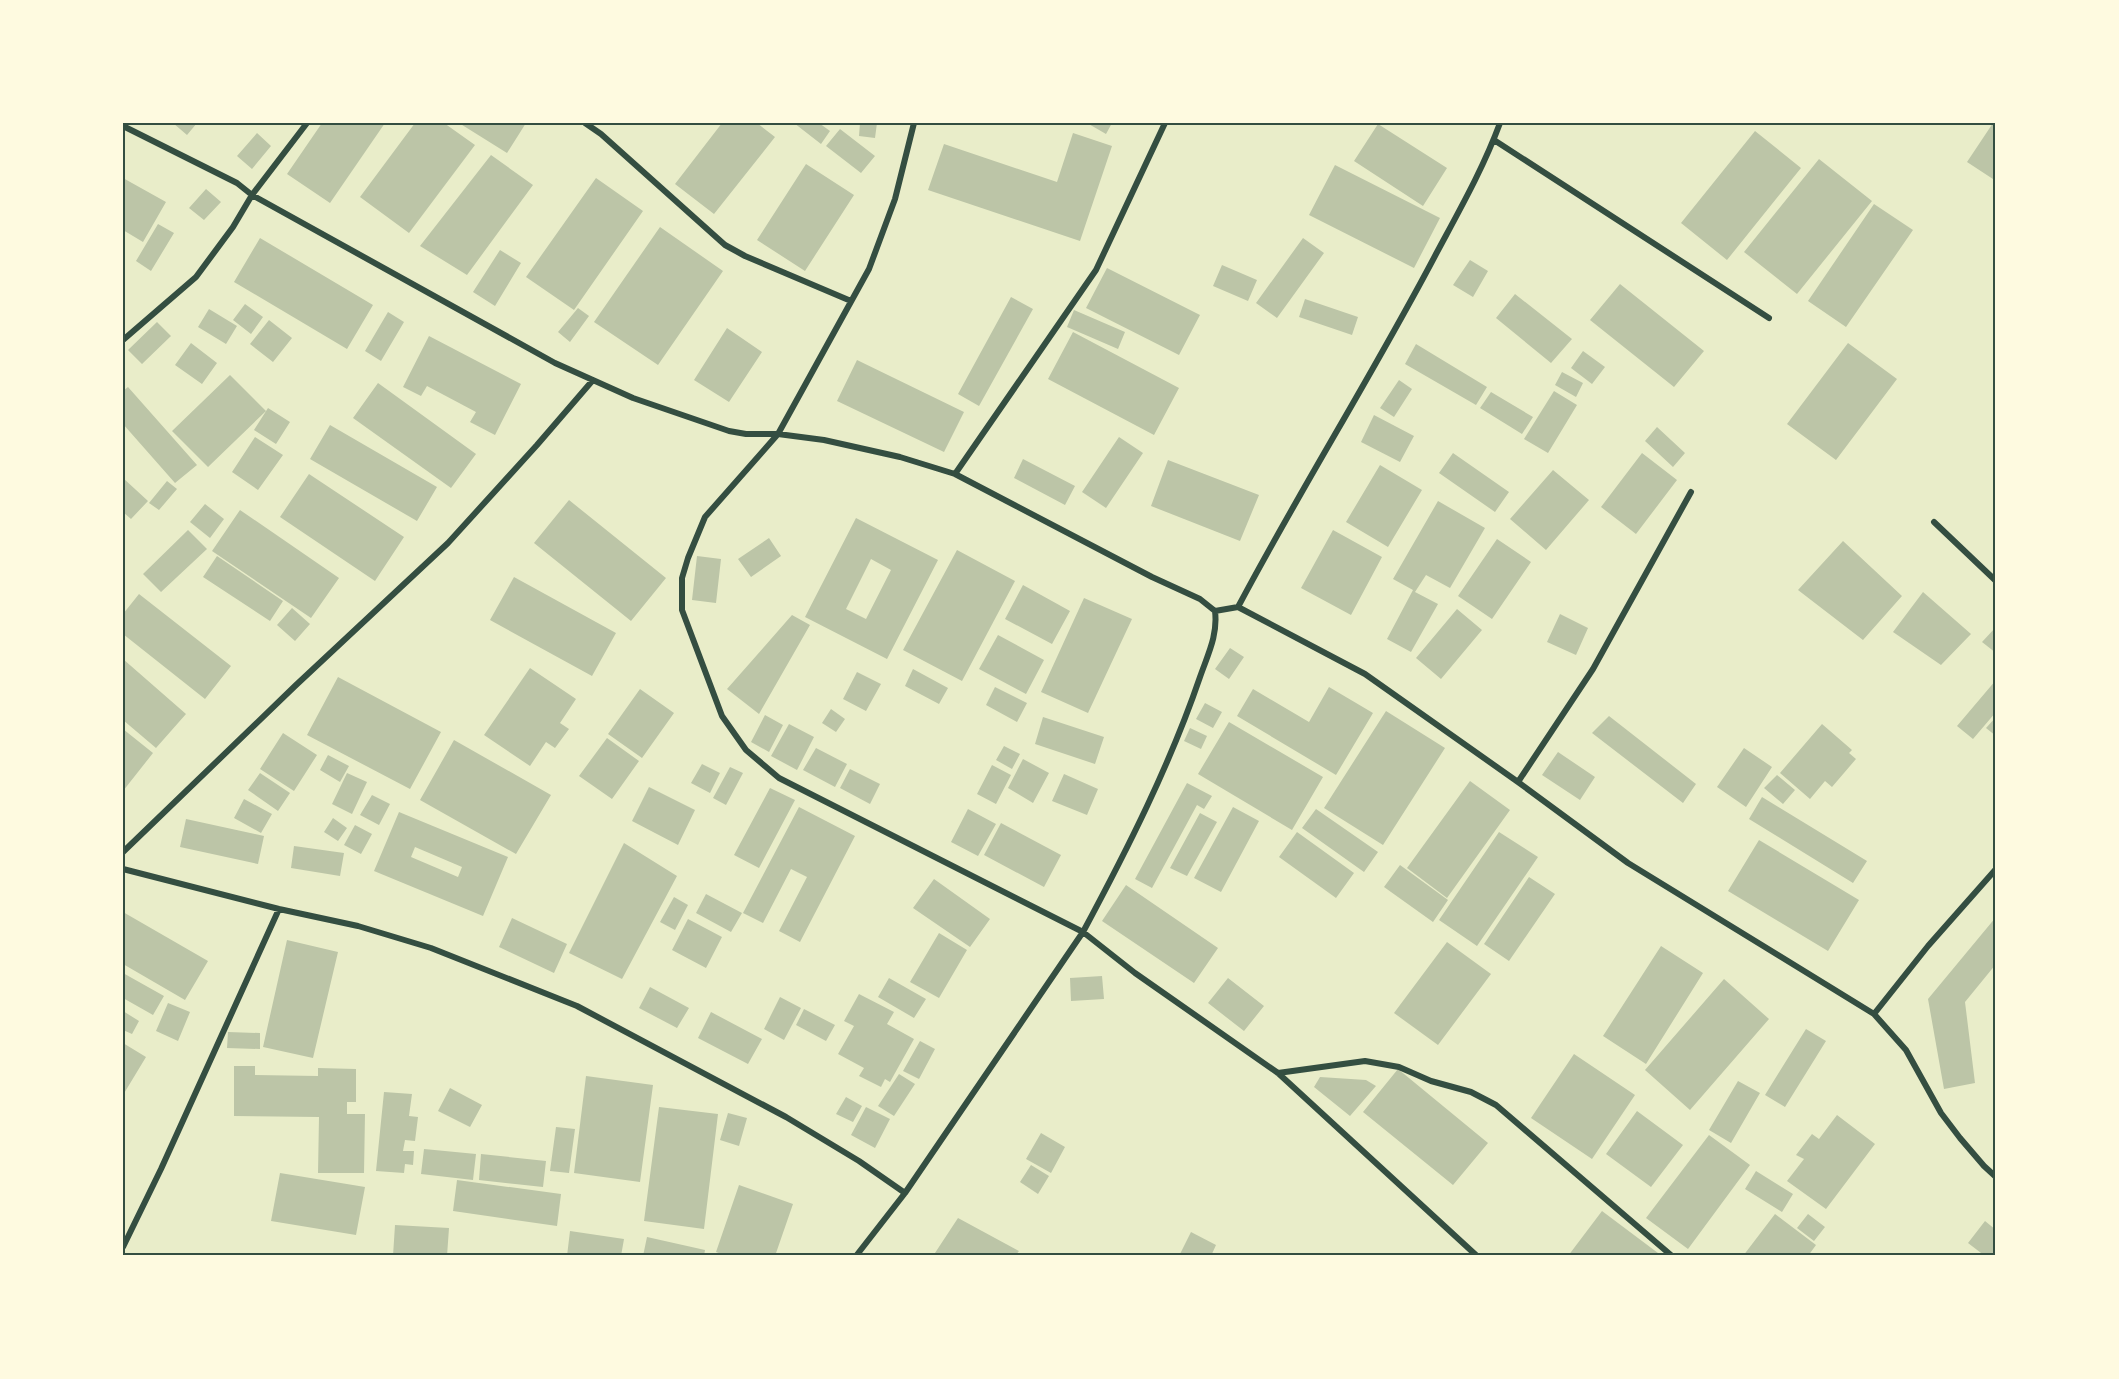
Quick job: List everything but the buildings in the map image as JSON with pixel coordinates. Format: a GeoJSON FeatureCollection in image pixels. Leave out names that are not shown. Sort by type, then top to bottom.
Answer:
{"type":"FeatureCollection","features":[{"type":"Feature","properties":{"kind":"street"},"geometry":{"type":"LineString","coordinates":[[123,340],[196,277],[233,227],[252,195],[307,123]]}},
{"type":"Feature","properties":{"kind":"street"},"geometry":{"type":"LineString","coordinates":[[585,123],[601,134],[725,245],[745,256],[850,301]]}},
{"type":"Feature","properties":{"kind":"street"},"geometry":{"type":"LineString","coordinates":[[914,123],[893,207],[869,268],[778,434],[705,517],[688,558],[682,578],[682,610],[722,716],[746,750],[779,778],[1083,932],[1135,973],[1278,1072],[1477,1256]]}},
{"type":"Feature","properties":{"kind":"street"},"geometry":{"type":"LineString","coordinates":[[955,474],[1096,270],[1165,123]]}},
{"type":"Feature","properties":{"kind":"street"},"geometry":{"type":"LineString","coordinates":[[1238,608],[1318,462],[1402,319],[1480,172],[1500,123]]}},
{"type":"Feature","properties":{"kind":"street"},"geometry":{"type":"LineString","coordinates":[[123,126],[237,183],[252,195],[521,345],[633,398],[729,431],[824,440],[900,457],[955,474],[1152,577],[1200,599],[1215,611],[1217,627],[1177,738],[1106,890],[1083,932],[905,1193],[856,1256]]}},
{"type":"Feature","properties":{"kind":"street"},"geometry":{"type":"LineString","coordinates":[[1494,140],[1769,318]]}},
{"type":"Feature","properties":{"kind":"street"},"geometry":{"type":"LineString","coordinates":[[123,852],[286,694],[448,543],[593,380]]}},
{"type":"Feature","properties":{"kind":"street"},"geometry":{"type":"LineString","coordinates":[[1518,782],[1593,669],[1691,492]]}},
{"type":"Feature","properties":{"kind":"street"},"geometry":{"type":"LineString","coordinates":[[1934,522],[1996,581]]}},
{"type":"Feature","properties":{"kind":"street"},"geometry":{"type":"LineString","coordinates":[[1215,611],[1238,608],[1365,674],[1628,863],[1874,1014],[1906,1050],[1941,1113],[1959,1138],[1996,1177]]}},
{"type":"Feature","properties":{"kind":"street"},"geometry":{"type":"LineString","coordinates":[[123,868],[279,909],[358,926],[431,948],[577,1006],[786,1117],[859,1161],[905,1193]]}},
{"type":"Feature","properties":{"kind":"street"},"geometry":{"type":"LineString","coordinates":[[1874,1014],[1928,946],[1996,869]]}},
{"type":"Feature","properties":{"kind":"street"},"geometry":{"type":"LineString","coordinates":[[123,1246],[161,1169],[279,909]]}},
{"type":"Feature","properties":{"kind":"street"},"geometry":{"type":"LineString","coordinates":[[1278,1072],[1365,1061],[1399,1067],[1431,1081],[1471,1092],[1496,1105],[1672,1256]]}}]}
